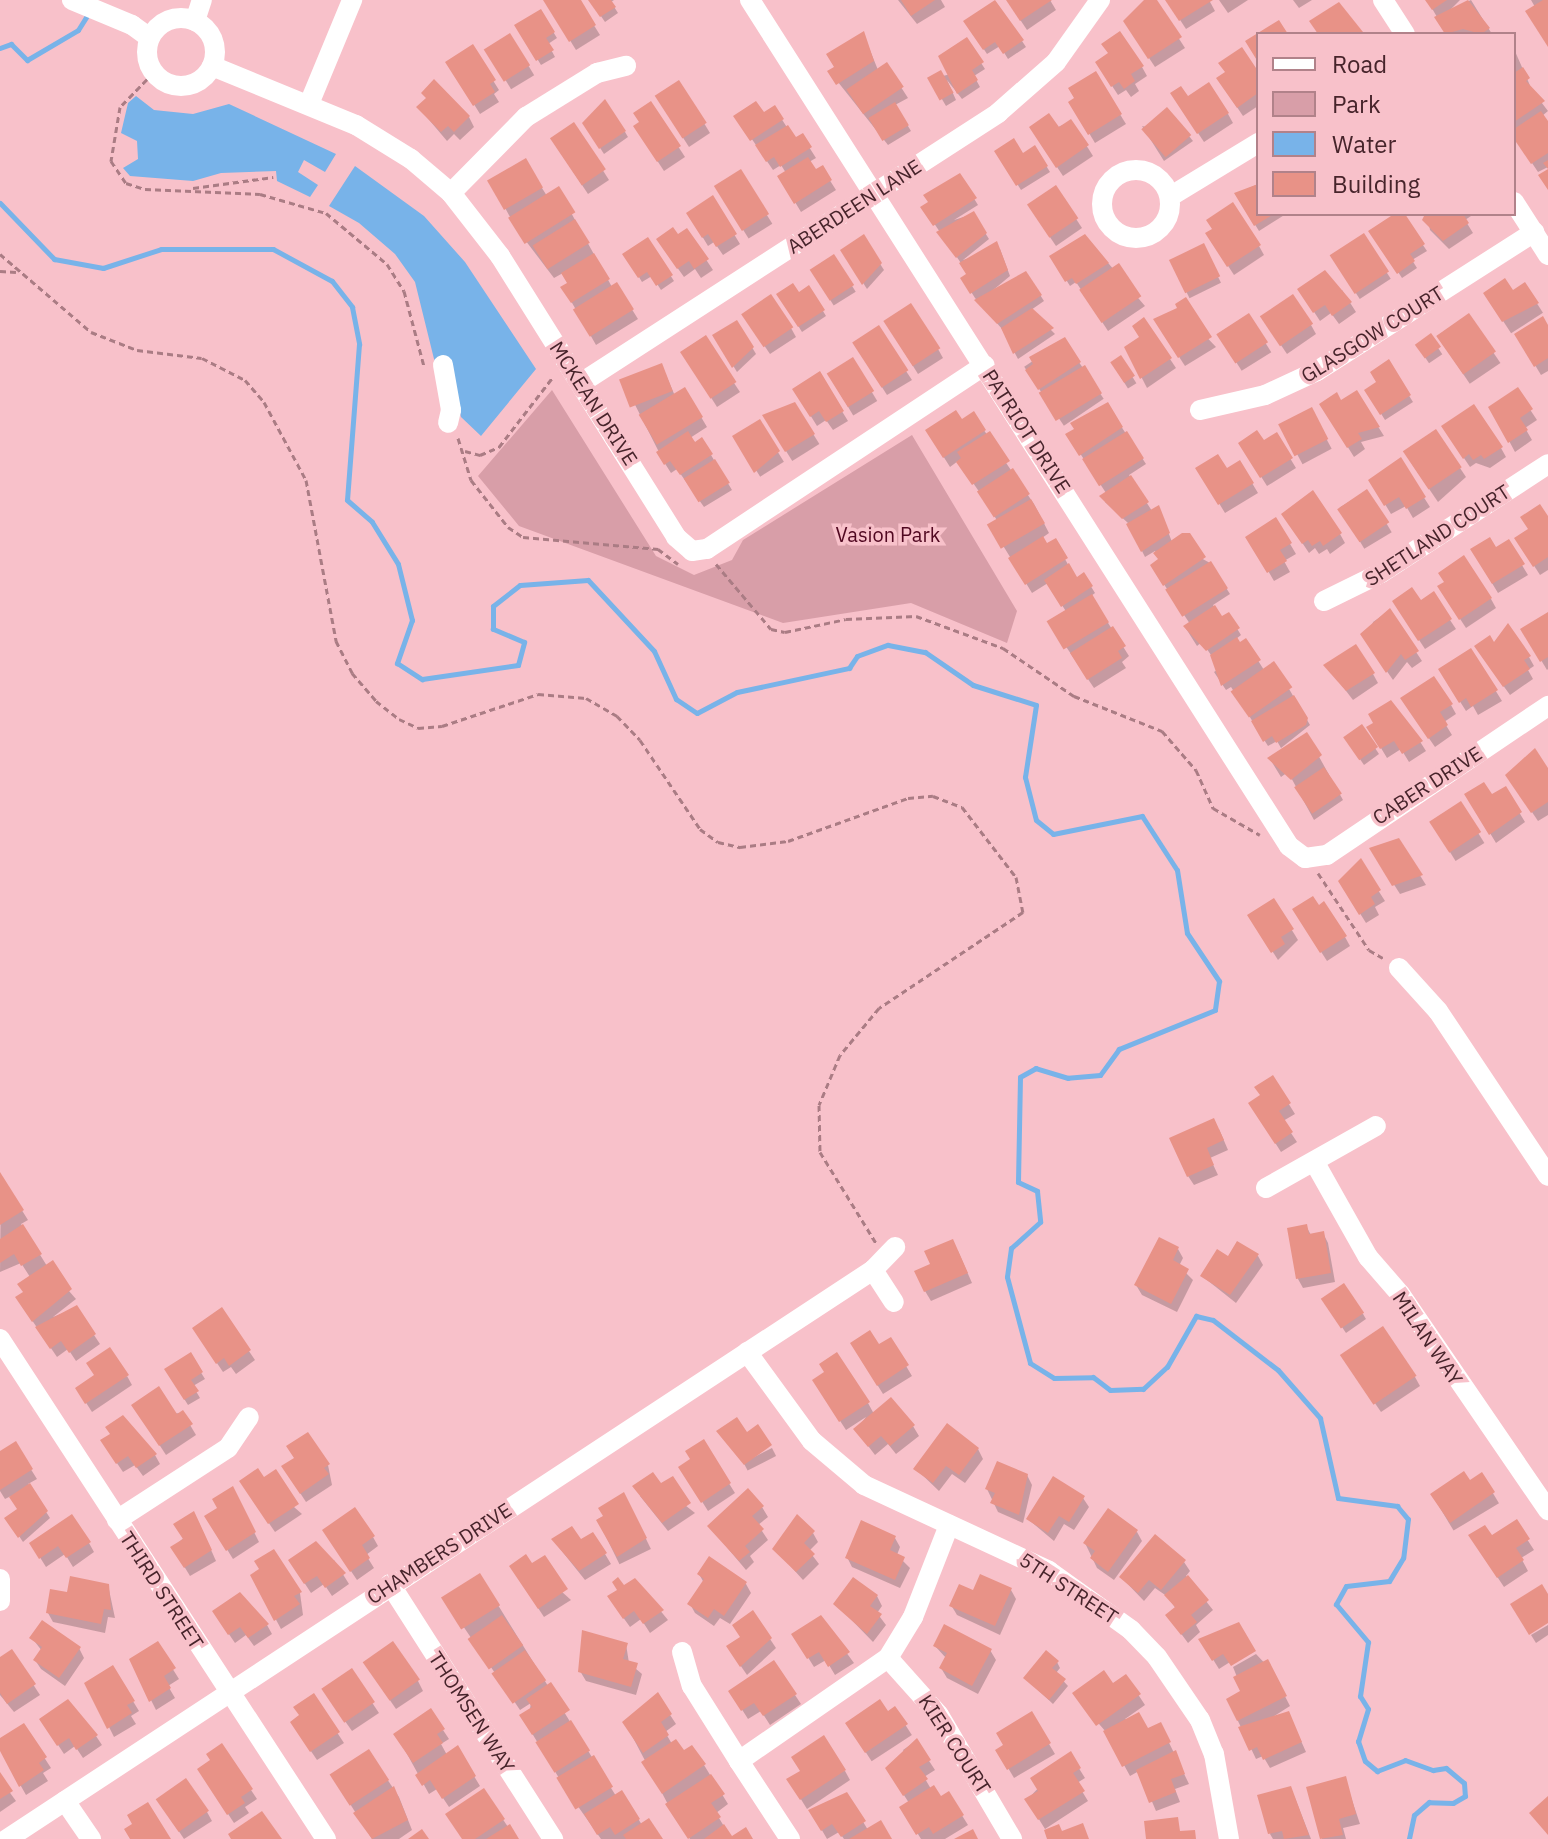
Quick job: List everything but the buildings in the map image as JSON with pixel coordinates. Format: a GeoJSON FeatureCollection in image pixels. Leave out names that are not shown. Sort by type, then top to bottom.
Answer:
{"type":"FeatureCollection","features":[{"type":"Feature","properties":{"kind":"street"},"geometry":{"type":"LineString","coordinates":[[195,21],[202,0]]}},
{"type":"Feature","properties":{"kind":"street","name":"PATRIOT DRIVE"},"geometry":{"type":"LineString","coordinates":[[750,0],[1297,852]]}},
{"type":"Feature","properties":{"kind":"street","name":"ABERDEEN LANE"},"geometry":{"type":"LineString","coordinates":[[576,374],[874,193],[1029,90],[1056,62],[1100,0]]}},
{"type":"Feature","properties":{"kind":"street"},"geometry":{"type":"LineString","coordinates":[[1383,0],[1404,32]]}},
{"type":"Feature","properties":{"kind":"street"},"geometry":{"type":"LineString","coordinates":[[74,1],[106,13],[150,38]]}},
{"type":"Feature","properties":{"kind":"street"},"geometry":{"type":"LineString","coordinates":[[309,104],[348,8]]}},
{"type":"Feature","properties":{"kind":"street"},"geometry":{"type":"LineString","coordinates":[[169,20],[195,21],[212,40],[212,66],[201,80],[184,86],[167,83],[154,72],[147,55],[150,38],[169,20]]}},
{"type":"Feature","properties":{"kind":"street","name":"MCKEAN DRIVE"},"geometry":{"type":"LineString","coordinates":[[212,66],[309,104],[385,141],[451,193],[500,256],[676,537],[692,551],[707,549],[985,365]]}},
{"type":"Feature","properties":{"kind":"street"},"geometry":{"type":"LineString","coordinates":[[451,193],[526,117],[597,73],[626,66]]}},
{"type":"Feature","properties":{"kind":"street"},"geometry":{"type":"LineString","coordinates":[[1171,196],[1256,144]]}},
{"type":"Feature","properties":{"kind":"street"},"geometry":{"type":"LineString","coordinates":[[1516,205],[1548,255]]}},
{"type":"Feature","properties":{"kind":"street","name":"GLASGOW COURT"},"geometry":{"type":"LineString","coordinates":[[1200,410],[1265,395],[1317,371],[1534,232]]}},
{"type":"Feature","properties":{"kind":"street"},"geometry":{"type":"LineString","coordinates":[[435,370],[451,410],[448,423]]}},
{"type":"Feature","properties":{"kind":"street","name":"SHETLAND COURT"},"geometry":{"type":"LineString","coordinates":[[1324,601],[1381,573],[1548,464]]}},
{"type":"Feature","properties":{"kind":"street","name":"CABER DRIVE"},"geometry":{"type":"LineString","coordinates":[[1297,852],[1327,855],[1548,706]]}},
{"type":"Feature","properties":{"kind":"street"},"geometry":{"type":"LineString","coordinates":[[1399,968],[1438,1011],[1548,1176]]}},
{"type":"Feature","properties":{"kind":"street"},"geometry":{"type":"LineString","coordinates":[[1266,1188],[1376,1126]]}},
{"type":"Feature","properties":{"kind":"street","name":"MILAN WAY"},"geometry":{"type":"LineString","coordinates":[[1315,1163],[1368,1257],[1400,1294],[1548,1510]]}},
{"type":"Feature","properties":{"kind":"street"},"geometry":{"type":"LineString","coordinates":[[884,1257],[894,1302]]}},
{"type":"Feature","properties":{"kind":"street","name":"CHAMBERS DRIVE"},"geometry":{"type":"LineString","coordinates":[[7,1839],[390,1584],[747,1352],[884,1257]]}},
{"type":"Feature","properties":{"kind":"street","name":"THIRD STREET"},"geometry":{"type":"LineString","coordinates":[[0,1339],[326,1839]]}},
{"type":"Feature","properties":{"kind":"street","name":"5TH STREET"},"geometry":{"type":"LineString","coordinates":[[747,1352],[787,1410],[837,1465],[898,1504],[1049,1571],[1131,1630],[1157,1657],[1193,1709],[1214,1754],[1229,1839]]}},
{"type":"Feature","properties":{"kind":"street"},"geometry":{"type":"LineString","coordinates":[[117,1520],[228,1448],[249,1417]]}},
{"type":"Feature","properties":{"kind":"street"},"geometry":{"type":"LineString","coordinates":[[739,1761],[888,1658],[913,1617],[949,1525]]}},
{"type":"Feature","properties":{"kind":"street"},"geometry":{"type":"LineString","coordinates":[[0,1579],[0,1601]]}},
{"type":"Feature","properties":{"kind":"street","name":"THOMSEN WAY"},"geometry":{"type":"LineString","coordinates":[[390,1584],[553,1839]]}},
{"type":"Feature","properties":{"kind":"street"},"geometry":{"type":"LineString","coordinates":[[682,1652],[692,1686],[790,1839]]}},
{"type":"Feature","properties":{"kind":"street","name":"KIER COURT"},"geometry":{"type":"LineString","coordinates":[[888,1658],[939,1715],[1012,1839]]}},
{"type":"Feature","properties":{"kind":"street"},"geometry":{"type":"LineString","coordinates":[[65,1801],[91,1839]]}},
{"type":"Feature","properties":{"kind":"path"},"geometry":{"type":"LineString","coordinates":[[154,72],[124,98],[111,161],[126,183],[145,189],[260,194],[302,204],[353,233],[387,264],[404,291],[435,370]]}},
{"type":"Feature","properties":{"kind":"path"},"geometry":{"type":"LineString","coordinates":[[189,189],[226,180],[273,177]]}},
{"type":"Feature","properties":{"kind":"path"},"geometry":{"type":"LineString","coordinates":[[0,254],[91,332],[137,350],[202,358],[245,380],[264,402],[306,480],[336,641],[360,682],[399,719],[418,728],[442,726],[538,694],[586,698],[617,716],[640,740],[700,829],[718,842],[740,847],[788,841],[908,798],[933,796],[962,807],[1016,877],[1023,912],[879,1008],[840,1055],[819,1105],[820,1152],[884,1257]]}},
{"type":"Feature","properties":{"kind":"path"},"geometry":{"type":"LineString","coordinates":[[0,271],[19,272]]}},
{"type":"Feature","properties":{"kind":"path"},"geometry":{"type":"LineString","coordinates":[[465,451],[480,455],[499,447],[554,375],[576,374]]}},
{"type":"Feature","properties":{"kind":"path"},"geometry":{"type":"LineString","coordinates":[[448,423],[465,451],[471,480],[508,527],[523,537],[658,549],[680,566]]}},
{"type":"Feature","properties":{"kind":"path"},"geometry":{"type":"LineString","coordinates":[[708,566],[718,563],[771,629],[785,632],[846,619],[916,616],[1003,648],[1074,696],[1162,731],[1196,770],[1213,808],[1236,824],[1297,852],[1369,950],[1399,968]]}},
{"type":"Feature","properties":{"kind":"green space","name":"Vasion Park"},"geometry":{"type":"Polygon","coordinates":[[[552,390],[656,556],[694,575],[732,560],[743,540],[912,435],[1017,611],[1007,643],[911,603],[783,623],[519,526],[478,476],[552,390]]]}},
{"type":"Feature","properties":{"kind":"water"},"geometry":{"type":"Polygon","coordinates":[[[136,96],[154,110],[193,114],[229,104],[336,154],[325,172],[304,160],[298,172],[318,185],[310,197],[277,181],[276,171],[221,173],[193,181],[130,176],[123,168],[138,159],[137,141],[121,133],[128,103],[136,96]]]}},
{"type":"Feature","properties":{"kind":"water"},"geometry":{"type":"Polygon","coordinates":[[[355,166],[424,216],[465,262],[536,369],[481,436],[461,417],[449,363],[435,363],[415,282],[395,254],[359,223],[329,206],[355,166]]]}},
{"type":"Feature","properties":{"kind":"waterway"},"geometry":{"type":"LineString","coordinates":[[0,48],[11,44],[27,60],[78,30],[90,11]]}},
{"type":"Feature","properties":{"kind":"waterway"},"geometry":{"type":"LineString","coordinates":[[0,203],[54,259],[103,268],[161,249],[273,249],[332,281],[352,307],[359,344],[347,500],[372,522],[398,564],[412,620],[397,663],[422,679],[518,665],[524,642],[493,629],[493,606],[520,585],[588,580],[654,651],[676,699],[697,713],[737,692],[849,668],[857,656],[888,645],[925,652],[973,685],[1036,705],[1025,777],[1036,820],[1053,834],[1142,816],[1177,870],[1187,933],[1219,981],[1215,1010],[1119,1049],[1100,1075],[1068,1078],[1036,1068],[1020,1077],[1018,1182],[1037,1191],[1040,1222],[1011,1248],[1007,1277],[1030,1363],[1054,1378],[1093,1377],[1110,1390],[1143,1389],[1167,1367],[1196,1316],[1213,1320],[1278,1370],[1320,1418],[1338,1498],[1397,1506],[1408,1519],[1403,1558],[1389,1581],[1346,1586],[1336,1604],[1368,1642],[1360,1696],[1368,1709],[1358,1741],[1365,1761],[1377,1771],[1405,1760],[1433,1770],[1446,1768],[1464,1783],[1465,1796],[1453,1803],[1429,1802],[1414,1815],[1409,1839]]}}]}
